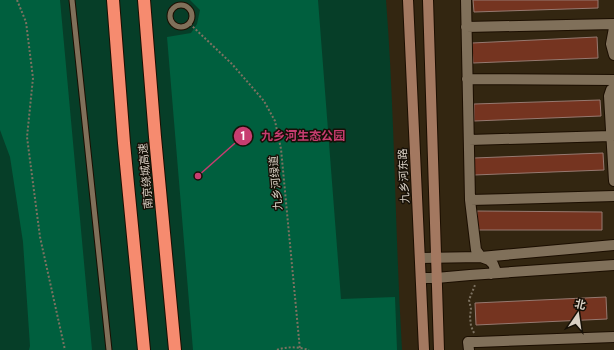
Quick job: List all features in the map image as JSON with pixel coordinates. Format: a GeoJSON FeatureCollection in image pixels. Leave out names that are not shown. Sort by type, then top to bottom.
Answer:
{"type":"FeatureCollection","features":[{"type":"Feature","properties":{"kind":"highway","name":"南京绕城高速"},"geometry":{"type":"LineString","coordinates":[[113,0],[124,143],[144,350]]}},
{"type":"Feature","properties":{"kind":"highway","name":"南京绕城高速"},"geometry":{"type":"LineString","coordinates":[[144,0],[175,350]]}},
{"type":"Feature","properties":{"kind":"main road","name":"九乡河东路"},"geometry":{"type":"LineString","coordinates":[[408,0],[424,350]]}},
{"type":"Feature","properties":{"kind":"main road"},"geometry":{"type":"LineString","coordinates":[[428,0],[436,278],[440,350]]}},
{"type":"Feature","properties":{"kind":"street"},"geometry":{"type":"LineString","coordinates":[[466,0],[470,200],[476,250],[481,257],[489,260],[493,264],[495,269],[491,274]]}},
{"type":"Feature","properties":{"kind":"street"},"geometry":{"type":"LineString","coordinates":[[466,27],[614,24]]}},
{"type":"Feature","properties":{"kind":"street"},"geometry":{"type":"LineString","coordinates":[[614,28],[611,44],[614,55]]}},
{"type":"Feature","properties":{"kind":"street"},"geometry":{"type":"LineString","coordinates":[[467,79],[614,80]]}},
{"type":"Feature","properties":{"kind":"street"},"geometry":{"type":"LineString","coordinates":[[614,88],[611,90],[609,96],[614,181]]}},
{"type":"Feature","properties":{"kind":"street"},"geometry":{"type":"LineString","coordinates":[[469,140],[611,136]]}},
{"type":"Feature","properties":{"kind":"street"},"geometry":{"type":"LineString","coordinates":[[470,200],[614,196]]}},
{"type":"Feature","properties":{"kind":"street"},"geometry":{"type":"LineString","coordinates":[[420,258],[481,257],[614,245]]}},
{"type":"Feature","properties":{"kind":"street"},"geometry":{"type":"LineString","coordinates":[[421,278],[614,265]]}},
{"type":"Feature","properties":{"kind":"street"},"geometry":{"type":"LineString","coordinates":[[468,350],[468,342],[614,337]]}},
{"type":"Feature","properties":{"kind":"lane"},"geometry":{"type":"LineString","coordinates":[[72,0],[109,350]]}},
{"type":"Feature","properties":{"kind":"lane"},"geometry":{"type":"LineString","coordinates":[[178,3],[191,10],[192,17],[190,24],[180,27],[173,24],[171,21],[170,17],[172,10],[178,3]]}},
{"type":"Feature","properties":{"kind":"path"},"geometry":{"type":"LineString","coordinates":[[17,0],[26,22],[33,78],[27,137],[40,237],[65,350]]}},
{"type":"Feature","properties":{"kind":"path","name":"九乡河绿道"},"geometry":{"type":"LineString","coordinates":[[190,24],[232,64],[264,101],[275,121],[281,149],[300,349]]}},
{"type":"Feature","properties":{"kind":"path"},"geometry":{"type":"LineString","coordinates":[[477,342],[471,326],[471,308],[469,300],[475,285],[491,274]]}},
{"type":"Feature","properties":{"kind":"path"},"geometry":{"type":"LineString","coordinates":[[277,350],[281,348],[309,350]]}},
{"type":"Feature","properties":{"kind":"green space"},"geometry":{"type":"Polygon","coordinates":[[[0,0],[386,0],[402,350],[0,350],[0,0]]]}},
{"type":"Feature","properties":{"kind":"green space"},"geometry":{"type":"Polygon","coordinates":[[[0,0],[60,0],[92,350],[29,350],[30,346],[23,242],[10,157],[0,130],[0,0]]]}},
{"type":"Feature","properties":{"kind":"green space"},"geometry":{"type":"Polygon","coordinates":[[[190,0],[318,0],[341,299],[395,297],[397,350],[193,350],[167,37],[191,33],[197,24],[200,10],[190,0]]]}},
{"type":"Feature","properties":{"kind":"building"},"geometry":{"type":"Polygon","coordinates":[[[473,0],[598,0],[598,8],[474,12],[473,0]]]}},
{"type":"Feature","properties":{"kind":"building"},"geometry":{"type":"Polygon","coordinates":[[[597,37],[598,58],[473,63],[472,43],[597,37]]]}},
{"type":"Feature","properties":{"kind":"building"},"geometry":{"type":"Polygon","coordinates":[[[600,100],[601,116],[474,121],[474,104],[600,100]]]}},
{"type":"Feature","properties":{"kind":"building"},"geometry":{"type":"Polygon","coordinates":[[[603,153],[604,170],[474,175],[474,158],[603,153]]]}},
{"type":"Feature","properties":{"kind":"building"},"geometry":{"type":"Polygon","coordinates":[[[477,211],[602,212],[602,230],[477,230],[477,211]]]}},
{"type":"Feature","properties":{"kind":"building"},"geometry":{"type":"Polygon","coordinates":[[[606,297],[607,319],[476,325],[475,303],[606,297]]]}},
{"type":"Feature","properties":{"kind":"place","name":"九乡河生态公园"},"geometry":{"type":"Point","coordinates":[198,176]}}]}
